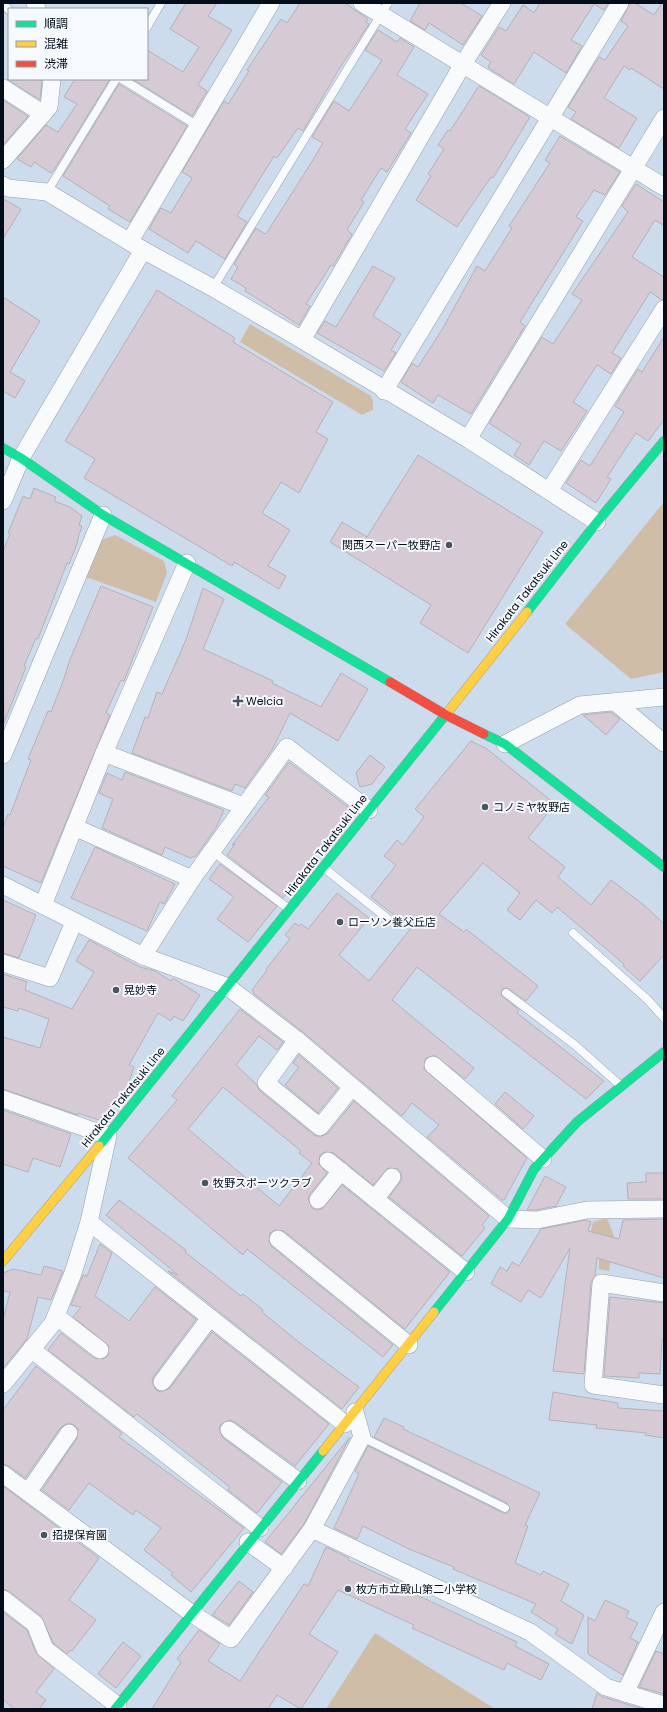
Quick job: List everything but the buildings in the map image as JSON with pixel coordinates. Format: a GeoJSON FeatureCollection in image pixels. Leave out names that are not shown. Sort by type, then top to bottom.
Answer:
{"type":"FeatureCollection","features":[{"type":"Feature","properties":{"kind":"street"},"geometry":{"type":"LineString","coordinates":[[3,501],[20,458],[136,245],[198,126],[271,3]]}},
{"type":"Feature","properties":{"kind":"street"},"geometry":{"type":"LineString","coordinates":[[362,3],[384,9],[463,64],[664,186]]}},
{"type":"Feature","properties":{"kind":"street"},"geometry":{"type":"LineString","coordinates":[[302,340],[463,64],[502,3]]}},
{"type":"Feature","properties":{"kind":"street"},"geometry":{"type":"LineString","coordinates":[[384,390],[620,3]]}},
{"type":"Feature","properties":{"kind":"street"},"geometry":{"type":"LineString","coordinates":[[3,160],[49,107],[52,80]]}},
{"type":"Feature","properties":{"kind":"street"},"geometry":{"type":"LineString","coordinates":[[3,88],[43,114]]}},
{"type":"Feature","properties":{"kind":"street"},"geometry":{"type":"LineString","coordinates":[[468,439],[664,118]]}},
{"type":"Feature","properties":{"kind":"street"},"geometry":{"type":"LineString","coordinates":[[3,185],[8,188],[47,192],[302,340],[468,439],[597,522]]}},
{"type":"Feature","properties":{"kind":"street"},"geometry":{"type":"LineString","coordinates":[[549,491],[664,309]]}},
{"type":"Feature","properties":{"kind":"street","name":"Hirakata Takatsuki Line"},"geometry":{"type":"LineString","coordinates":[[5,1256],[108,1136],[446,715],[597,522],[664,441]]}},
{"type":"Feature","properties":{"kind":"street"},"geometry":{"type":"LineString","coordinates":[[3,448],[103,515],[446,715],[505,744],[664,866]]}},
{"type":"Feature","properties":{"kind":"street"},"geometry":{"type":"LineString","coordinates":[[3,755],[103,515]]}},
{"type":"Feature","properties":{"kind":"street"},"geometry":{"type":"LineString","coordinates":[[43,905],[104,753],[187,563]]}},
{"type":"Feature","properties":{"kind":"street"},"geometry":{"type":"LineString","coordinates":[[505,744],[580,705],[664,697]]}},
{"type":"Feature","properties":{"kind":"street"},"geometry":{"type":"LineString","coordinates":[[615,702],[664,743]]}},
{"type":"Feature","properties":{"kind":"street"},"geometry":{"type":"LineString","coordinates":[[143,956],[192,879],[286,747],[369,810]]}},
{"type":"Feature","properties":{"kind":"street"},"geometry":{"type":"LineString","coordinates":[[104,753],[243,806]]}},
{"type":"Feature","properties":{"kind":"street"},"geometry":{"type":"LineString","coordinates":[[74,827],[192,879]]}},
{"type":"Feature","properties":{"kind":"street"},"geometry":{"type":"LineString","coordinates":[[3,885],[143,956],[228,987],[297,1040],[508,1219],[537,1220],[587,1210],[664,1209]]}},
{"type":"Feature","properties":{"kind":"street"},"geometry":{"type":"LineString","coordinates":[[3,962],[50,978],[74,922]]}},
{"type":"Feature","properties":{"kind":"street"},"geometry":{"type":"LineString","coordinates":[[297,1040],[266,1083],[320,1127],[352,1087]]}},
{"type":"Feature","properties":{"kind":"street"},"geometry":{"type":"LineString","coordinates":[[3,1599],[35,1624],[45,1650],[116,1707],[190,1613],[409,1345],[508,1219],[534,1169],[577,1122],[664,1052]]}},
{"type":"Feature","properties":{"kind":"street"},"geometry":{"type":"LineString","coordinates":[[433,1065],[543,1159]]}},
{"type":"Feature","properties":{"kind":"street"},"geometry":{"type":"LineString","coordinates":[[3,1099],[108,1136],[89,1222],[73,1273],[56,1316],[53,1323],[3,1384]]}},
{"type":"Feature","properties":{"kind":"street"},"geometry":{"type":"LineString","coordinates":[[318,1200],[335,1166],[466,1272]]}},
{"type":"Feature","properties":{"kind":"street"},"geometry":{"type":"LineString","coordinates":[[375,1199],[392,1177]]}},
{"type":"Feature","properties":{"kind":"street"},"geometry":{"type":"LineString","coordinates":[[3,1474],[190,1613],[231,1639],[312,1529],[362,1437],[350,1418],[209,1319],[89,1222]]}},
{"type":"Feature","properties":{"kind":"street"},"geometry":{"type":"LineString","coordinates":[[278,1239],[409,1345]]}},
{"type":"Feature","properties":{"kind":"street"},"geometry":{"type":"LineString","coordinates":[[664,1293],[602,1283],[593,1385],[664,1395]]}},
{"type":"Feature","properties":{"kind":"street"},"geometry":{"type":"LineString","coordinates":[[56,1316],[100,1350]]}},
{"type":"Feature","properties":{"kind":"street"},"geometry":{"type":"LineString","coordinates":[[162,1382],[209,1319]]}},
{"type":"Feature","properties":{"kind":"street"},"geometry":{"type":"LineString","coordinates":[[31,1350],[260,1528]]}},
{"type":"Feature","properties":{"kind":"street"},"geometry":{"type":"LineString","coordinates":[[229,1430],[298,1481]]}},
{"type":"Feature","properties":{"kind":"street"},"geometry":{"type":"LineString","coordinates":[[28,1492],[69,1433]]}},
{"type":"Feature","properties":{"kind":"street"},"geometry":{"type":"LineString","coordinates":[[312,1529],[530,1632],[606,1687],[664,1705]]}},
{"type":"Feature","properties":{"kind":"street"},"geometry":{"type":"LineString","coordinates":[[248,1542],[284,1568]]}},
{"type":"Feature","properties":{"kind":"street"},"geometry":{"type":"LineString","coordinates":[[626,1693],[664,1612]]}},
{"type":"Feature","properties":{"kind":"lane"},"geometry":{"type":"LineString","coordinates":[[148,25],[161,3]]}},
{"type":"Feature","properties":{"kind":"lane"},"geometry":{"type":"LineString","coordinates":[[213,288],[384,9]]}},
{"type":"Feature","properties":{"kind":"lane"},"geometry":{"type":"LineString","coordinates":[[47,192],[115,80]]}},
{"type":"Feature","properties":{"kind":"lane"},"geometry":{"type":"LineString","coordinates":[[124,80],[198,126]]}},
{"type":"Feature","properties":{"kind":"lane"},"geometry":{"type":"LineString","coordinates":[[212,851],[290,910]]}},
{"type":"Feature","properties":{"kind":"lane"},"geometry":{"type":"LineString","coordinates":[[324,868],[387,918]]}},
{"type":"Feature","properties":{"kind":"lane"},"geometry":{"type":"LineString","coordinates":[[573,933],[648,1000],[664,1018]]}},
{"type":"Feature","properties":{"kind":"lane"},"geometry":{"type":"LineString","coordinates":[[506,992],[575,1045],[621,1086]]}},
{"type":"Feature","properties":{"kind":"lane"},"geometry":{"type":"LineString","coordinates":[[362,1437],[505,1508]]}},
{"type":"Feature","properties":{"kind":"shaded area"},"geometry":{"type":"Polygon","coordinates":[[[250,324],[371,396],[373,410],[362,415],[240,342],[250,324]]]}},
{"type":"Feature","properties":{"kind":"shaded area"},"geometry":{"type":"Polygon","coordinates":[[[664,502],[664,672],[631,679],[565,624],[664,502]]]}},
{"type":"Feature","properties":{"kind":"shaded area"},"geometry":{"type":"Polygon","coordinates":[[[115,535],[164,561],[167,573],[156,602],[86,577],[99,541],[115,535]]]}},
{"type":"Feature","properties":{"kind":"shaded area"},"geometry":{"type":"Polygon","coordinates":[[[607,1218],[614,1236],[609,1271],[599,1269],[599,1258],[589,1239],[593,1222],[607,1218]]]}},
{"type":"Feature","properties":{"kind":"shaded area"},"geometry":{"type":"Polygon","coordinates":[[[375,1633],[495,1709],[326,1709],[375,1633]]]}},
{"type":"Feature","properties":{"kind":"traffic: fast"},"geometry":{"type":"LineString","coordinates":[[527,612],[597,522],[664,441]]}},
{"type":"Feature","properties":{"kind":"traffic: fast"},"geometry":{"type":"LineString","coordinates":[[3,448],[21,458],[103,515],[390,682]]}},
{"type":"Feature","properties":{"kind":"traffic: fast"},"geometry":{"type":"LineString","coordinates":[[99,1146],[447,713]]}},
{"type":"Feature","properties":{"kind":"traffic: fast"},"geometry":{"type":"LineString","coordinates":[[484,734],[505,744],[664,867]]}},
{"type":"Feature","properties":{"kind":"traffic: fast"},"geometry":{"type":"LineString","coordinates":[[434,1312],[508,1219],[534,1169],[577,1122],[664,1052]]}},
{"type":"Feature","properties":{"kind":"traffic: fast"},"geometry":{"type":"LineString","coordinates":[[115,1709],[323,1451]]}},
{"type":"Feature","properties":{"kind":"traffic: slow"},"geometry":{"type":"LineString","coordinates":[[447,713],[527,612]]}},
{"type":"Feature","properties":{"kind":"traffic: slow"},"geometry":{"type":"LineString","coordinates":[[3,1261],[99,1146]]}},
{"type":"Feature","properties":{"kind":"traffic: slow"},"geometry":{"type":"LineString","coordinates":[[323,1451],[434,1312]]}},
{"type":"Feature","properties":{"kind":"traffic: jam"},"geometry":{"type":"LineString","coordinates":[[390,682],[446,715],[484,734]]}},
{"type":"Feature","properties":{"kind":"place","name":"関西スーパー牧野店"},"geometry":{"type":"Point","coordinates":[449,545]}},
{"type":"Feature","properties":{"kind":"place","name":"Welcia"},"geometry":{"type":"Point","coordinates":[238,701]}},
{"type":"Feature","properties":{"kind":"place","name":"コノミヤ牧野店"},"geometry":{"type":"Point","coordinates":[485,807]}},
{"type":"Feature","properties":{"kind":"place","name":"ローソン養父丘店"},"geometry":{"type":"Point","coordinates":[340,922]}},
{"type":"Feature","properties":{"kind":"place","name":"晃妙寺"},"geometry":{"type":"Point","coordinates":[116,990]}},
{"type":"Feature","properties":{"kind":"place","name":"牧野スポーツクラブ"},"geometry":{"type":"Point","coordinates":[205,1183]}},
{"type":"Feature","properties":{"kind":"place","name":"招提保育園"},"geometry":{"type":"Point","coordinates":[44,1535]}},
{"type":"Feature","properties":{"kind":"place","name":"枚方市立殿山第二小学校"},"geometry":{"type":"Point","coordinates":[348,1589]}}]}
